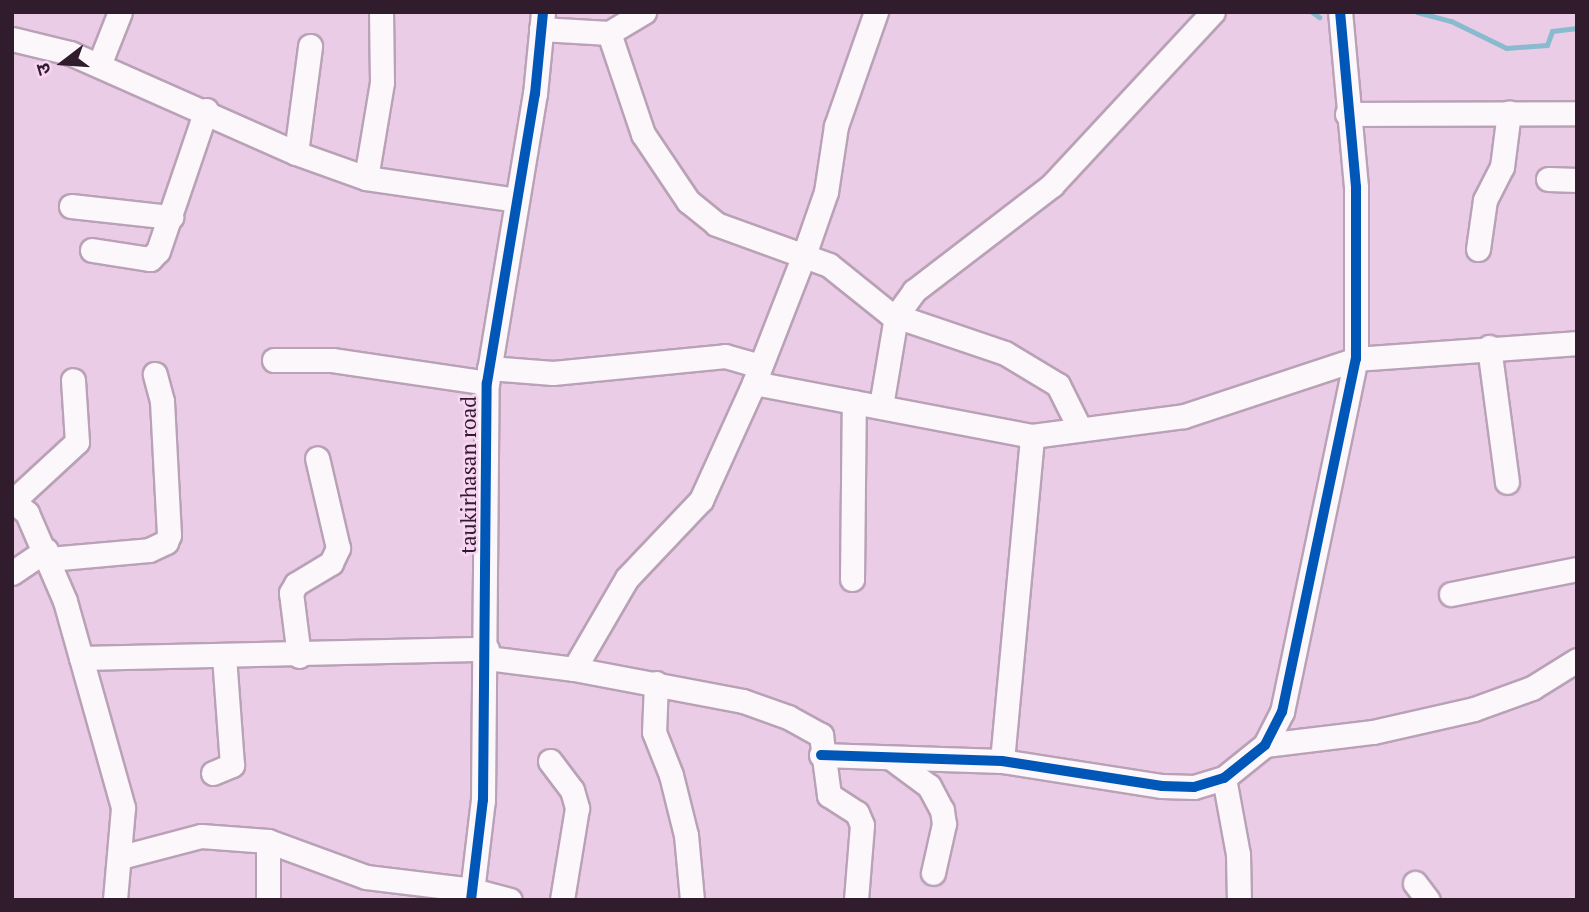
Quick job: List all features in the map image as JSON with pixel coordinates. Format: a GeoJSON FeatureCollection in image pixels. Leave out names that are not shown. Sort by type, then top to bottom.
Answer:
{"type":"FeatureCollection","features":[{"type":"Feature","properties":{"kind":"street"},"geometry":{"type":"LineString","coordinates":[[99,65],[120,12]]}},
{"type":"Feature","properties":{"kind":"street"},"geometry":{"type":"LineString","coordinates":[[366,178],[382,82],[381,12]]}},
{"type":"Feature","properties":{"kind":"street"},"geometry":{"type":"LineString","coordinates":[[542,21],[609,33],[644,12]]}},
{"type":"Feature","properties":{"kind":"street"},"geometry":{"type":"LineString","coordinates":[[574,669],[627,578],[701,500],[757,374],[804,256],[826,192],[836,126],[876,12]]}},
{"type":"Feature","properties":{"kind":"street"},"geometry":{"type":"LineString","coordinates":[[881,406],[888,312],[1052,185],[1213,12]]}},
{"type":"Feature","properties":{"kind":"street"},"geometry":{"type":"LineString","coordinates":[[821,755],[1002,761],[1162,786],[1194,787],[1224,778],[1265,745],[1282,712],[1356,359],[1358,243],[1339,12]]}},
{"type":"Feature","properties":{"kind":"street","name":"taukirhasan road"},"geometry":{"type":"LineString","coordinates":[[472,895],[483,800],[487,654],[488,375],[535,94],[542,21]]}},
{"type":"Feature","properties":{"kind":"street"},"geometry":{"type":"LineString","coordinates":[[609,33],[643,134],[688,201],[716,224],[829,265],[888,312],[1005,353],[1058,385],[1080,429]]}},
{"type":"Feature","properties":{"kind":"street"},"geometry":{"type":"LineString","coordinates":[[12,39],[99,65],[206,110],[296,153],[366,178],[516,200]]}},
{"type":"Feature","properties":{"kind":"street"},"geometry":{"type":"LineString","coordinates":[[296,153],[310,46]]}},
{"type":"Feature","properties":{"kind":"street"},"geometry":{"type":"LineString","coordinates":[[92,250],[150,259],[158,251],[206,110]]}},
{"type":"Feature","properties":{"kind":"street"},"geometry":{"type":"LineString","coordinates":[[1478,249],[1485,200],[1502,167],[1509,112]]}},
{"type":"Feature","properties":{"kind":"street"},"geometry":{"type":"LineString","coordinates":[[1347,114],[1577,113]]}},
{"type":"Feature","properties":{"kind":"street"},"geometry":{"type":"LineString","coordinates":[[1548,179],[1577,180]]}},
{"type":"Feature","properties":{"kind":"street"},"geometry":{"type":"LineString","coordinates":[[71,206],[170,217]]}},
{"type":"Feature","properties":{"kind":"street"},"geometry":{"type":"LineString","coordinates":[[274,360],[332,359],[488,375],[553,373],[725,356],[757,374],[854,402],[1032,436],[1184,416],[1356,359],[1489,347],[1577,343]]}},
{"type":"Feature","properties":{"kind":"street"},"geometry":{"type":"LineString","coordinates":[[1489,347],[1507,482]]}},
{"type":"Feature","properties":{"kind":"street"},"geometry":{"type":"LineString","coordinates":[[12,573],[47,554],[149,550],[166,542],[169,535],[162,401],[155,374]]}},
{"type":"Feature","properties":{"kind":"street"},"geometry":{"type":"LineString","coordinates":[[73,380],[77,442],[13,501],[27,513],[47,554],[123,808],[121,858],[115,900]]}},
{"type":"Feature","properties":{"kind":"street"},"geometry":{"type":"LineString","coordinates":[[852,579],[854,402]]}},
{"type":"Feature","properties":{"kind":"street"},"geometry":{"type":"LineString","coordinates":[[1002,761],[1032,436]]}},
{"type":"Feature","properties":{"kind":"street"},"geometry":{"type":"LineString","coordinates":[[299,656],[292,593],[296,584],[331,563],[338,548],[317,458]]}},
{"type":"Feature","properties":{"kind":"street"},"geometry":{"type":"LineString","coordinates":[[1451,594],[1577,569]]}},
{"type":"Feature","properties":{"kind":"street"},"geometry":{"type":"LineString","coordinates":[[80,658],[487,654],[743,701],[788,717],[821,735],[825,741],[821,755],[829,795],[857,813],[862,825],[856,900]]}},
{"type":"Feature","properties":{"kind":"street"},"geometry":{"type":"LineString","coordinates":[[213,772],[232,765],[224,656]]}},
{"type":"Feature","properties":{"kind":"street"},"geometry":{"type":"LineString","coordinates":[[1265,745],[1373,732],[1474,709],[1532,688],[1577,660]]}},
{"type":"Feature","properties":{"kind":"street"},"geometry":{"type":"LineString","coordinates":[[656,683],[654,732],[671,775],[686,835],[692,900]]}},
{"type":"Feature","properties":{"kind":"street"},"geometry":{"type":"LineString","coordinates":[[891,758],[929,786],[942,810],[944,824],[933,873]]}},
{"type":"Feature","properties":{"kind":"street"},"geometry":{"type":"LineString","coordinates":[[550,761],[572,790],[577,808],[562,900]]}},
{"type":"Feature","properties":{"kind":"street"},"geometry":{"type":"LineString","coordinates":[[1224,778],[1238,854],[1239,900]]}},
{"type":"Feature","properties":{"kind":"street"},"geometry":{"type":"LineString","coordinates":[[121,858],[201,836],[268,841],[366,877],[510,900]]}},
{"type":"Feature","properties":{"kind":"street"},"geometry":{"type":"LineString","coordinates":[[268,841],[268,900]]}},
{"type":"Feature","properties":{"kind":"waterway"},"geometry":{"type":"LineString","coordinates":[[1312,12],[1319,17]]}},
{"type":"Feature","properties":{"kind":"waterway"},"geometry":{"type":"LineString","coordinates":[[1417,12],[1451,21],[1506,48],[1547,45],[1552,31],[1577,28]]}},
{"type":"Feature","properties":{"kind":"cycle path"},"geometry":{"type":"LineString","coordinates":[[471,900],[483,800],[487,383],[535,94],[543,12]]}},
{"type":"Feature","properties":{"kind":"cycle path"},"geometry":{"type":"LineString","coordinates":[[821,755],[1002,761],[1162,786],[1194,787],[1224,778],[1265,745],[1282,712],[1356,359],[1356,187],[1340,12]]}}]}
